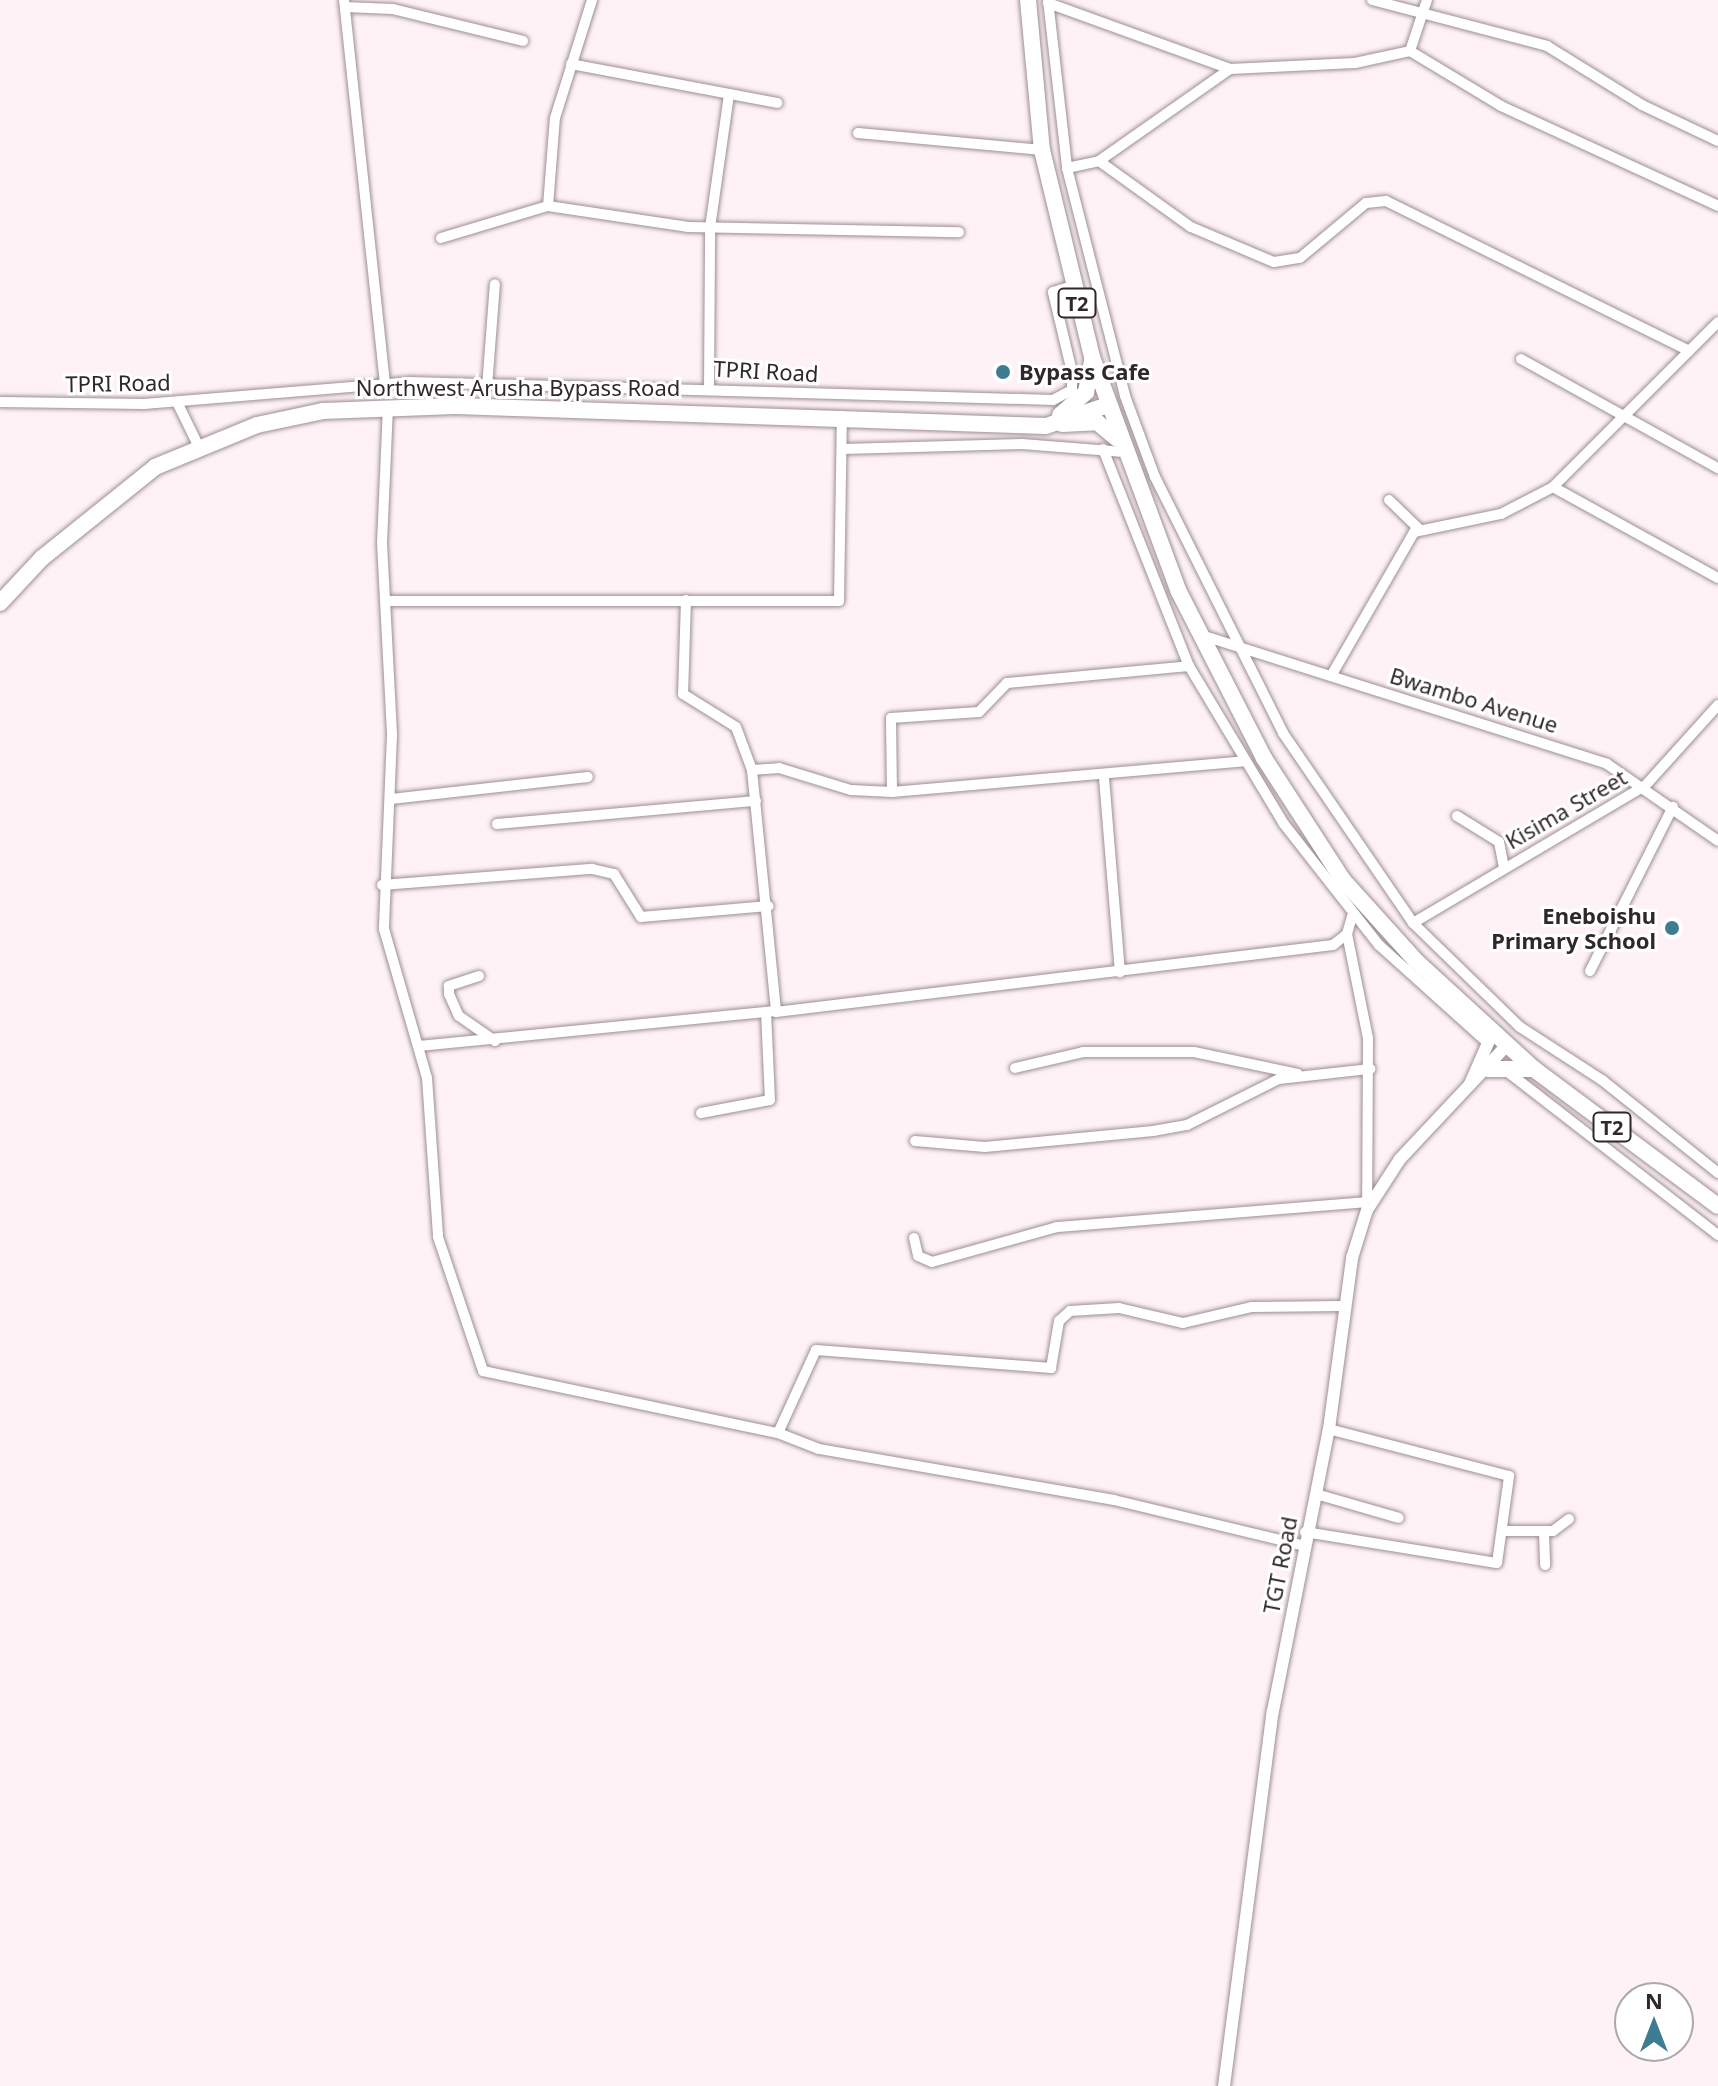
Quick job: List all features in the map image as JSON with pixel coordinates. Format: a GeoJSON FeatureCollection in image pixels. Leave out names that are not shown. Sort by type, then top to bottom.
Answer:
{"type":"FeatureCollection","features":[{"type":"Feature","properties":{"kind":"main road","name":"T2"},"geometry":{"type":"LineString","coordinates":[[1028,0],[1042,150],[1092,357],[1123,450],[1201,635],[1264,758],[1343,880],[1490,1038],[1506,1046],[1718,1206]]}},
{"type":"Feature","properties":{"kind":"main road"},"geometry":{"type":"LineString","coordinates":[[1061,420],[1086,392],[1092,357]]}},
{"type":"Feature","properties":{"kind":"main road"},"geometry":{"type":"LineString","coordinates":[[1061,420],[1107,400]]}},
{"type":"Feature","properties":{"kind":"main road","name":"Northwest Arusha Bypass Road"},"geometry":{"type":"LineString","coordinates":[[0,603],[102,507],[198,445],[257,425],[388,406],[842,416],[1002,423],[1061,420]]}},
{"type":"Feature","properties":{"kind":"main road"},"geometry":{"type":"LineString","coordinates":[[1061,420],[1097,422],[1123,450]]}},
{"type":"Feature","properties":{"kind":"main road"},"geometry":{"type":"LineString","coordinates":[[1495,1069],[1534,1069]]}},
{"type":"Feature","properties":{"kind":"street"},"geometry":{"type":"LineString","coordinates":[[548,206],[555,118],[592,0]]}},
{"type":"Feature","properties":{"kind":"street"},"geometry":{"type":"LineString","coordinates":[[1372,0],[1425,18],[1547,46],[1642,105],[1718,141]]}},
{"type":"Feature","properties":{"kind":"street"},"geometry":{"type":"LineString","coordinates":[[1410,51],[1425,18],[1427,0]]}},
{"type":"Feature","properties":{"kind":"street"},"geometry":{"type":"LineString","coordinates":[[1718,206],[1501,106],[1410,51],[1355,63],[1230,69],[1048,1],[1067,168],[1125,396],[1155,477],[1283,733],[1413,923],[1520,1027],[1602,1080],[1718,1173]]}},
{"type":"Feature","properties":{"kind":"street"},"geometry":{"type":"LineString","coordinates":[[385,385],[345,3],[393,9],[523,41]]}},
{"type":"Feature","properties":{"kind":"street"},"geometry":{"type":"LineString","coordinates":[[571,64],[777,103]]}},
{"type":"Feature","properties":{"kind":"street"},"geometry":{"type":"LineString","coordinates":[[1067,168],[1099,161],[1230,69]]}},
{"type":"Feature","properties":{"kind":"street"},"geometry":{"type":"LineString","coordinates":[[709,388],[710,228],[729,95]]}},
{"type":"Feature","properties":{"kind":"street"},"geometry":{"type":"LineString","coordinates":[[858,133],[1042,150]]}},
{"type":"Feature","properties":{"kind":"street"},"geometry":{"type":"LineString","coordinates":[[1099,161],[1191,227],[1274,262],[1300,258],[1366,203],[1386,201],[1689,351]]}},
{"type":"Feature","properties":{"kind":"street"},"geometry":{"type":"LineString","coordinates":[[441,238],[548,206],[710,228],[959,232]]}},
{"type":"Feature","properties":{"kind":"street"},"geometry":{"type":"LineString","coordinates":[[487,387],[495,284]]}},
{"type":"Feature","properties":{"kind":"street","name":"TPRI Road"},"geometry":{"type":"LineString","coordinates":[[0,402],[177,402],[385,385],[709,388],[856,399],[1053,400],[1072,390],[1072,372],[1053,292],[1073,286]]}},
{"type":"Feature","properties":{"kind":"street"},"geometry":{"type":"LineString","coordinates":[[1331,676],[1395,555],[1419,529],[1501,514],[1553,487],[1718,322]]}},
{"type":"Feature","properties":{"kind":"street"},"geometry":{"type":"LineString","coordinates":[[1521,359],[1623,419],[1718,468]]}},
{"type":"Feature","properties":{"kind":"street"},"geometry":{"type":"LineString","coordinates":[[177,402],[198,445]]}},
{"type":"Feature","properties":{"kind":"street"},"geometry":{"type":"LineString","coordinates":[[388,406],[386,601],[391,799],[382,885],[389,956],[419,1046],[438,1237],[483,1371],[778,1433],[819,1449],[1114,1500],[1304,1539],[1494,1567],[1504,1531],[1508,1475],[1329,1429]]}},
{"type":"Feature","properties":{"kind":"street"},"geometry":{"type":"LineString","coordinates":[[386,601],[839,601],[842,416]]}},
{"type":"Feature","properties":{"kind":"street"},"geometry":{"type":"LineString","coordinates":[[843,449],[1123,450]]}},
{"type":"Feature","properties":{"kind":"street"},"geometry":{"type":"LineString","coordinates":[[1103,449],[1189,666],[1245,761],[1352,916],[1490,1038],[1467,1090]]}},
{"type":"Feature","properties":{"kind":"street"},"geometry":{"type":"LineString","coordinates":[[1553,487],[1718,578]]}},
{"type":"Feature","properties":{"kind":"street"},"geometry":{"type":"LineString","coordinates":[[1389,500],[1419,529]]}},
{"type":"Feature","properties":{"kind":"street"},"geometry":{"type":"LineString","coordinates":[[686,600],[683,694],[736,727],[752,770],[769,906],[770,1100],[701,1113]]}},
{"type":"Feature","properties":{"kind":"street","name":"Bwambo Avenue"},"geometry":{"type":"LineString","coordinates":[[1201,635],[1240,643],[1331,676],[1570,750],[1645,786],[1718,841]]}},
{"type":"Feature","properties":{"kind":"street"},"geometry":{"type":"LineString","coordinates":[[892,792],[889,719],[979,712],[1007,683],[1189,666]]}},
{"type":"Feature","properties":{"kind":"street","name":"Kisima Street"},"geometry":{"type":"LineString","coordinates":[[1413,923],[1645,786],[1718,705]]}},
{"type":"Feature","properties":{"kind":"street"},"geometry":{"type":"LineString","coordinates":[[752,770],[779,768],[851,790],[892,792],[1104,778],[1245,761]]}},
{"type":"Feature","properties":{"kind":"street"},"geometry":{"type":"LineString","coordinates":[[391,799],[588,777]]}},
{"type":"Feature","properties":{"kind":"street"},"geometry":{"type":"LineString","coordinates":[[1104,778],[1120,972]]}},
{"type":"Feature","properties":{"kind":"street"},"geometry":{"type":"LineString","coordinates":[[497,824],[756,801]]}},
{"type":"Feature","properties":{"kind":"street"},"geometry":{"type":"LineString","coordinates":[[1590,971],[1673,807]]}},
{"type":"Feature","properties":{"kind":"street"},"geometry":{"type":"LineString","coordinates":[[1457,816],[1499,842],[1504,868]]}},
{"type":"Feature","properties":{"kind":"street"},"geometry":{"type":"LineString","coordinates":[[382,885],[592,869],[614,874],[641,917],[769,906]]}},
{"type":"Feature","properties":{"kind":"street"},"geometry":{"type":"LineString","coordinates":[[914,1238],[918,1256],[932,1262],[1057,1227],[1367,1206],[1370,1069],[1359,969],[1347,934],[1352,916]]}},
{"type":"Feature","properties":{"kind":"street"},"geometry":{"type":"LineString","coordinates":[[419,1046],[770,1012],[1120,972],[1333,945],[1347,934]]}},
{"type":"Feature","properties":{"kind":"street"},"geometry":{"type":"LineString","coordinates":[[479,976],[449,986],[449,994],[459,1016],[495,1041]]}},
{"type":"Feature","properties":{"kind":"street","name":"TGT Road"},"geometry":{"type":"LineString","coordinates":[[1224,2086],[1304,1539],[1329,1429],[1342,1306],[1367,1206],[1400,1159],[1467,1090],[1495,1069],[1506,1046]]}},
{"type":"Feature","properties":{"kind":"street"},"geometry":{"type":"LineString","coordinates":[[1015,1068],[1083,1052],[1194,1052],[1300,1074],[1370,1069]]}},
{"type":"Feature","properties":{"kind":"street"},"geometry":{"type":"LineString","coordinates":[[1495,1069],[1718,1235]]}},
{"type":"Feature","properties":{"kind":"street"},"geometry":{"type":"LineString","coordinates":[[915,1141],[985,1147],[1153,1131],[1187,1125],[1300,1074]]}},
{"type":"Feature","properties":{"kind":"street"},"geometry":{"type":"LineString","coordinates":[[778,1433],[816,1350],[1051,1368],[1059,1321],[1070,1311],[1119,1308],[1183,1323],[1252,1307],[1342,1306]]}},
{"type":"Feature","properties":{"kind":"street"},"geometry":{"type":"LineString","coordinates":[[1316,1494],[1399,1518]]}},
{"type":"Feature","properties":{"kind":"street"},"geometry":{"type":"LineString","coordinates":[[1504,1531],[1544,1532],[1569,1519]]}},
{"type":"Feature","properties":{"kind":"street"},"geometry":{"type":"LineString","coordinates":[[1544,1532],[1545,1565]]}},
{"type":"Feature","properties":{"kind":"place","name":"Bypass Cafe"},"geometry":{"type":"Point","coordinates":[1003,372]}},
{"type":"Feature","properties":{"kind":"place","name":"Eneboishu Primary School"},"geometry":{"type":"Point","coordinates":[1672,928]}}]}
